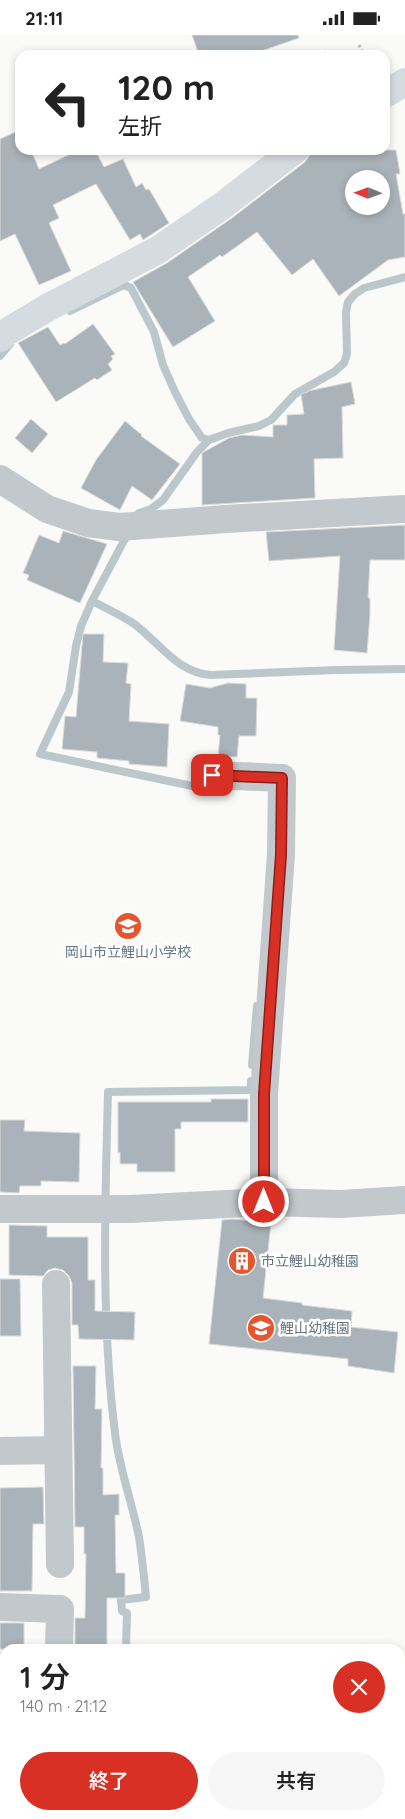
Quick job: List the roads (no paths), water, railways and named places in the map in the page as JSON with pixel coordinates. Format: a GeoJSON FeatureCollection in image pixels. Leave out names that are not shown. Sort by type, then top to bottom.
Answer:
{"type":"FeatureCollection","features":[{"type":"Feature","properties":{"kind":"main road"},"geometry":{"type":"LineString","coordinates":[[390,91],[405,82]]}},
{"type":"Feature","properties":{"kind":"main road"},"geometry":{"type":"LineString","coordinates":[[0,338],[5,333],[47,308],[158,250],[222,206],[288,155]]}},
{"type":"Feature","properties":{"kind":"street"},"geometry":{"type":"LineString","coordinates":[[0,479],[47,509],[88,523],[118,527],[405,509]]}},
{"type":"Feature","properties":{"kind":"street"},"geometry":{"type":"LineString","coordinates":[[212,775],[282,778],[281,855],[264,1094],[264,1202]]}},
{"type":"Feature","properties":{"kind":"street"},"geometry":{"type":"LineString","coordinates":[[0,1209],[130,1209],[264,1202],[341,1204],[405,1200]]}},
{"type":"Feature","properties":{"kind":"street"},"geometry":{"type":"LineString","coordinates":[[56,1284],[60,1564]]}},
{"type":"Feature","properties":{"kind":"street"},"geometry":{"type":"LineString","coordinates":[[0,1451],[58,1450]]}},
{"type":"Feature","properties":{"kind":"street"},"geometry":{"type":"LineString","coordinates":[[0,1607],[60,1609],[59,1644]]}},
{"type":"Feature","properties":{"kind":"waterway"},"geometry":{"type":"LineString","coordinates":[[70,311],[124,285],[131,288],[154,332],[163,365],[175,392],[189,419],[202,438],[209,440],[228,433],[259,426],[271,420],[295,394],[334,372],[344,363],[347,354],[346,312],[348,302],[364,288],[405,277]]}},
{"type":"Feature","properties":{"kind":"waterway"},"geometry":{"type":"LineString","coordinates":[[0,356],[10,344]]}},
{"type":"Feature","properties":{"kind":"waterway"},"geometry":{"type":"LineString","coordinates":[[137,516],[139,513],[151,509],[163,500],[197,452],[209,440]]}},
{"type":"Feature","properties":{"kind":"waterway"},"geometry":{"type":"LineString","coordinates":[[128,533],[92,601],[133,623],[178,663],[188,669],[211,675],[405,669]]}},
{"type":"Feature","properties":{"kind":"waterway"},"geometry":{"type":"LineString","coordinates":[[92,601],[81,626],[69,692],[40,754],[197,787],[215,787]]}},
{"type":"Feature","properties":{"kind":"waterway"},"geometry":{"type":"LineString","coordinates":[[252,1065],[257,1006]]}},
{"type":"Feature","properties":{"kind":"waterway"},"geometry":{"type":"LineString","coordinates":[[126,1644],[127,1613],[122,1611],[121,1600],[146,1597],[139,1537],[117,1446],[111,1391],[105,1263],[108,1092],[251,1090],[251,1081]]}},
{"type":"Feature","properties":{"kind":"place","name":"岡山市立鯉山小学校"},"geometry":{"type":"Point","coordinates":[128,926]}},
{"type":"Feature","properties":{"kind":"place","name":"市立鯉山幼稚園"},"geometry":{"type":"Point","coordinates":[242,1261]}},
{"type":"Feature","properties":{"kind":"place","name":"鯉山幼稚園"},"geometry":{"type":"Point","coordinates":[261,1328]}}]}
